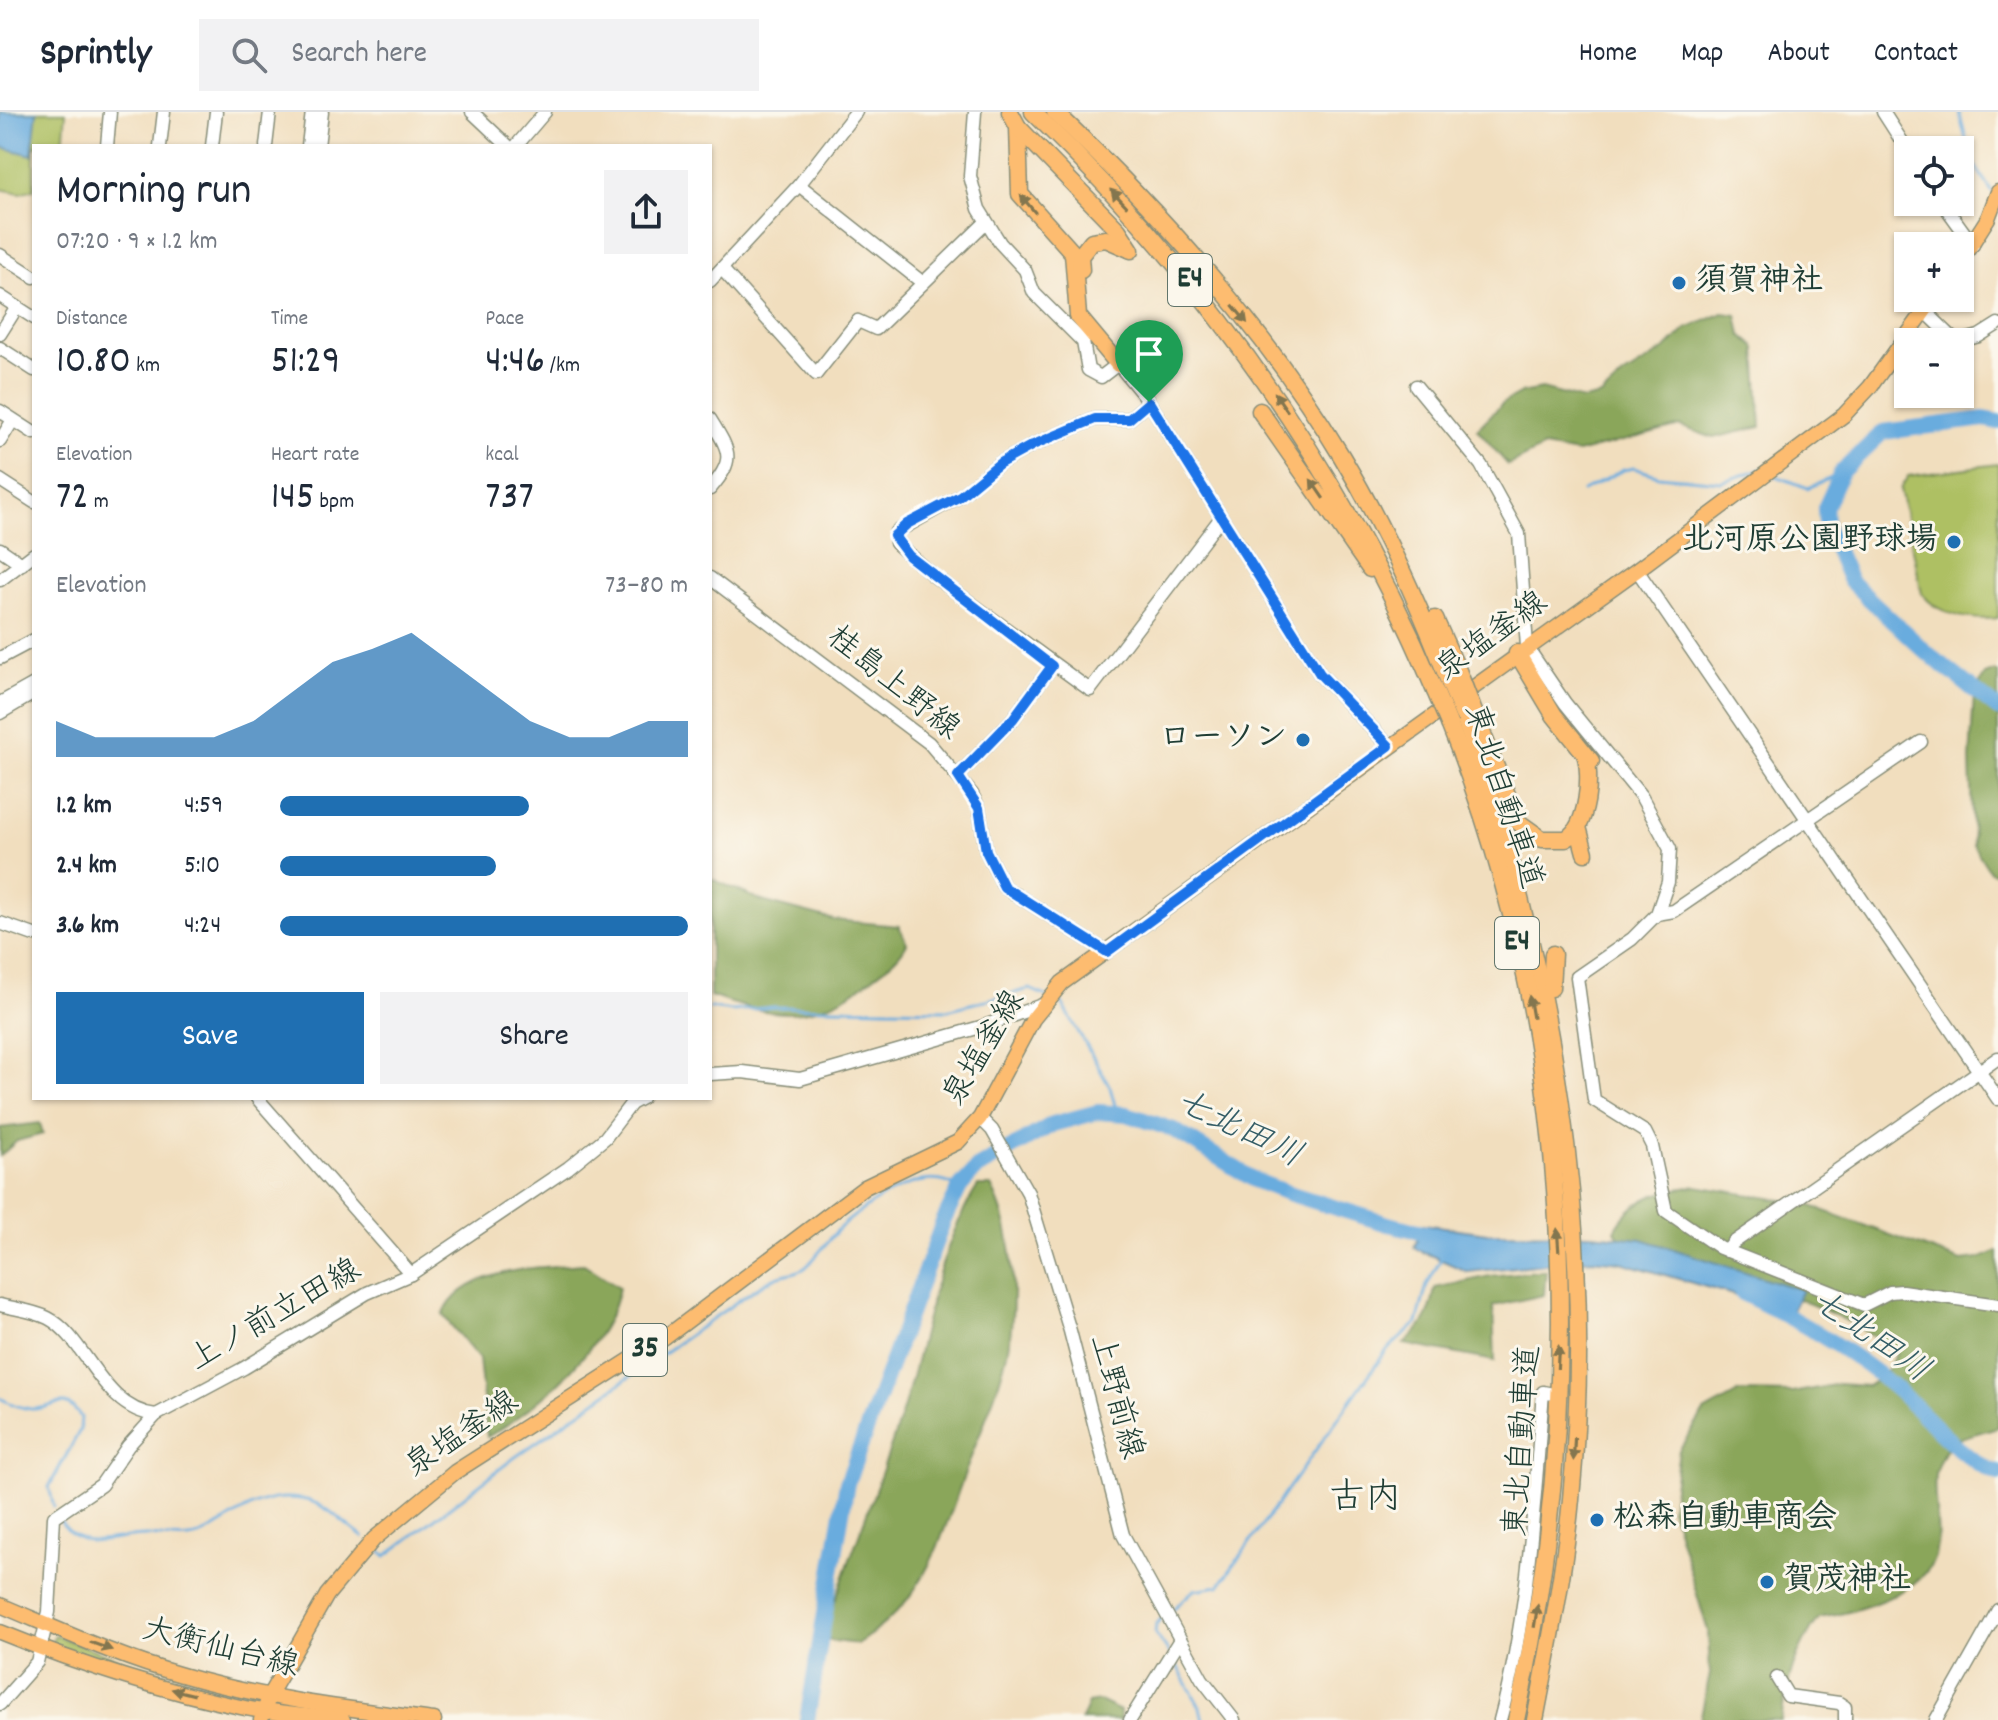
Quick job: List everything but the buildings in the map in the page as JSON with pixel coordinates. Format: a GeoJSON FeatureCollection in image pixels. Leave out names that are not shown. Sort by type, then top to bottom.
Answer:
{"type":"FeatureCollection","features":[{"type":"Feature","properties":{"kind":"highway","name":"東北自動車道"},"geometry":{"type":"LineString","coordinates":[[1033,112],[1151,233],[1247,353],[1347,507],[1387,581],[1418,650],[1448,682]]}},
{"type":"Feature","properties":{"kind":"highway","name":"東北自動車道"},"geometry":{"type":"LineString","coordinates":[[1055,112],[1160,220],[1235,308],[1341,455],[1389,542],[1462,716],[1526,915],[1547,1016],[1562,1117],[1560,1169],[1568,1314],[1571,1497],[1562,1572],[1535,1720]]}},
{"type":"Feature","properties":{"kind":"highway"},"geometry":{"type":"LineString","coordinates":[[1014,119],[1118,230],[1131,250],[1115,241],[1099,239],[1082,252],[1084,311],[1091,330]]}},
{"type":"Feature","properties":{"kind":"highway"},"geometry":{"type":"LineString","coordinates":[[1014,119],[1020,194],[1073,253],[1076,310],[1118,364]]}},
{"type":"Feature","properties":{"kind":"highway"},"geometry":{"type":"LineString","coordinates":[[1260,411],[1312,481],[1418,650]]}},
{"type":"Feature","properties":{"kind":"highway"},"geometry":{"type":"LineString","coordinates":[[1522,650],[1554,715],[1585,754],[1590,774],[1582,831],[1585,853]]}},
{"type":"Feature","properties":{"kind":"highway"},"geometry":{"type":"LineString","coordinates":[[1448,682],[1462,716],[1518,822],[1535,836],[1547,840],[1566,839],[1582,831]]}},
{"type":"Feature","properties":{"kind":"highway","name":"東北自動車道"},"geometry":{"type":"LineString","coordinates":[[1462,716],[1492,849],[1525,973],[1560,1169]]}},
{"type":"Feature","properties":{"kind":"highway"},"geometry":{"type":"LineString","coordinates":[[1553,954],[1550,972],[1562,1117]]}},
{"type":"Feature","properties":{"kind":"highway","name":"東北自動車道"},"geometry":{"type":"LineString","coordinates":[[1516,1720],[1537,1614],[1550,1512],[1568,1314]]}},
{"type":"Feature","properties":{"kind":"main road"},"geometry":{"type":"LineString","coordinates":[[1974,243],[1997,195]]}},
{"type":"Feature","properties":{"kind":"main road","name":"泉塩釜線"},"geometry":{"type":"LineString","coordinates":[[262,1715],[270,1694],[338,1577],[412,1505],[455,1472],[700,1313],[865,1187],[958,1142],[980,1118],[1048,998],[1389,746],[1759,481],[1844,415],[1870,387],[1924,312]]}},
{"type":"Feature","properties":{"kind":"main road","name":"大衡仙台線"},"geometry":{"type":"LineString","coordinates":[[0,1605],[177,1674],[270,1694],[434,1720]]}},
{"type":"Feature","properties":{"kind":"main road","name":"大衡仙台線"},"geometry":{"type":"LineString","coordinates":[[0,1632],[41,1648],[262,1715],[343,1720]]}},
{"type":"Feature","properties":{"kind":"street"},"geometry":{"type":"LineString","coordinates":[[107,144],[110,112]]}},
{"type":"Feature","properties":{"kind":"street"},"geometry":{"type":"LineString","coordinates":[[160,144],[164,112]]}},
{"type":"Feature","properties":{"kind":"street"},"geometry":{"type":"LineString","coordinates":[[212,144],[216,112]]}},
{"type":"Feature","properties":{"kind":"street"},"geometry":{"type":"LineString","coordinates":[[266,144],[270,112]]}},
{"type":"Feature","properties":{"kind":"street"},"geometry":{"type":"LineString","coordinates":[[308,144],[312,112]]}},
{"type":"Feature","properties":{"kind":"street"},"geometry":{"type":"LineString","coordinates":[[318,144],[322,112]]}},
{"type":"Feature","properties":{"kind":"street"},"geometry":{"type":"LineString","coordinates":[[472,112],[506,144]]}},
{"type":"Feature","properties":{"kind":"street"},"geometry":{"type":"LineString","coordinates":[[518,144],[545,112]]}},
{"type":"Feature","properties":{"kind":"street"},"geometry":{"type":"LineString","coordinates":[[712,279],[799,185],[856,112]]}},
{"type":"Feature","properties":{"kind":"street"},"geometry":{"type":"LineString","coordinates":[[975,112],[970,176],[986,222],[1025,270],[1034,293],[1083,342],[1088,370],[1101,377],[1118,364],[1149,402],[1320,674],[1389,746]]}},
{"type":"Feature","properties":{"kind":"street"},"geometry":{"type":"LineString","coordinates":[[1883,112],[1898,136]]}},
{"type":"Feature","properties":{"kind":"street"},"geometry":{"type":"LineString","coordinates":[[799,185],[923,283]]}},
{"type":"Feature","properties":{"kind":"street"},"geometry":{"type":"LineString","coordinates":[[722,269],[816,374],[858,321],[876,329],[986,222]]}},
{"type":"Feature","properties":{"kind":"street"},"geometry":{"type":"LineString","coordinates":[[0,255],[32,276]]}},
{"type":"Feature","properties":{"kind":"street"},"geometry":{"type":"LineString","coordinates":[[0,296],[28,311],[0,334]]}},
{"type":"Feature","properties":{"kind":"street"},"geometry":{"type":"LineString","coordinates":[[1926,312],[1957,342],[1979,336],[1998,324]]}},
{"type":"Feature","properties":{"kind":"street"},"geometry":{"type":"LineString","coordinates":[[0,348],[32,369]]}},
{"type":"Feature","properties":{"kind":"street"},"geometry":{"type":"LineString","coordinates":[[1416,386],[1481,465],[1519,534],[1522,650],[1641,796],[1670,849],[1668,882],[1657,914],[1632,939],[1577,977],[1591,1093],[1600,1106],[1645,1132],[1652,1146],[1666,1211],[1689,1230],[1727,1251],[1864,1305],[1890,1292],[1902,1291],[1998,1305]]}},
{"type":"Feature","properties":{"kind":"street"},"geometry":{"type":"LineString","coordinates":[[1149,402],[1129,419],[1095,419],[1033,445],[1000,463],[960,496],[907,524],[894,536],[909,556],[1052,666],[1090,690],[1220,519]]}},
{"type":"Feature","properties":{"kind":"street"},"geometry":{"type":"LineString","coordinates":[[0,411],[32,432]]}},
{"type":"Feature","properties":{"kind":"street"},"geometry":{"type":"LineString","coordinates":[[0,441],[13,420]]}},
{"type":"Feature","properties":{"kind":"street"},"geometry":{"type":"LineString","coordinates":[[712,423],[729,455],[726,471],[712,487]]}},
{"type":"Feature","properties":{"kind":"street"},"geometry":{"type":"LineString","coordinates":[[0,480],[32,501]]}},
{"type":"Feature","properties":{"kind":"street"},"geometry":{"type":"LineString","coordinates":[[0,549],[22,564]]}},
{"type":"Feature","properties":{"kind":"street"},"geometry":{"type":"LineString","coordinates":[[0,580],[32,556]]}},
{"type":"Feature","properties":{"kind":"street"},"geometry":{"type":"LineString","coordinates":[[1637,570],[1998,1099]]}},
{"type":"Feature","properties":{"kind":"street","name":"桂島上野線"},"geometry":{"type":"LineString","coordinates":[[712,579],[911,727],[958,776],[979,808],[986,851],[1004,887],[1107,952]]}},
{"type":"Feature","properties":{"kind":"street"},"geometry":{"type":"LineString","coordinates":[[0,658],[32,641]]}},
{"type":"Feature","properties":{"kind":"street"},"geometry":{"type":"LineString","coordinates":[[958,776],[1013,719],[1052,666]]}},
{"type":"Feature","properties":{"kind":"street"},"geometry":{"type":"LineString","coordinates":[[0,703],[32,685]]}},
{"type":"Feature","properties":{"kind":"street"},"geometry":{"type":"LineString","coordinates":[[0,713],[32,694]]}},
{"type":"Feature","properties":{"kind":"street"},"geometry":{"type":"LineString","coordinates":[[1657,914],[1674,911],[1921,742]]}},
{"type":"Feature","properties":{"kind":"street"},"geometry":{"type":"LineString","coordinates":[[0,923],[32,934]]}},
{"type":"Feature","properties":{"kind":"street"},"geometry":{"type":"LineString","coordinates":[[712,1074],[742,1072],[800,1079],[984,1026],[1048,998]]}},
{"type":"Feature","properties":{"kind":"street"},"geometry":{"type":"LineString","coordinates":[[1727,1251],[1733,1243],[1998,1058]]}},
{"type":"Feature","properties":{"kind":"street"},"geometry":{"type":"LineString","coordinates":[[259,1100],[411,1274]]}},
{"type":"Feature","properties":{"kind":"street","name":"上ノ前立田線"},"geometry":{"type":"LineString","coordinates":[[0,1704],[33,1669],[41,1648],[47,1625],[54,1517],[101,1485],[128,1446],[156,1415],[244,1368],[367,1293],[411,1274],[568,1168],[605,1138],[631,1104],[638,1100]]}},
{"type":"Feature","properties":{"kind":"street","name":"上野前線"},"geometry":{"type":"LineString","coordinates":[[980,1118],[992,1130],[1028,1193],[1070,1331],[1123,1535],[1166,1615],[1173,1650],[1202,1679],[1234,1720]]}},
{"type":"Feature","properties":{"kind":"street"},"geometry":{"type":"LineString","coordinates":[[0,1305],[48,1318],[60,1327],[105,1385],[145,1413],[156,1415]]}},
{"type":"Feature","properties":{"kind":"street"},"geometry":{"type":"LineString","coordinates":[[1500,1720],[1513,1671],[1528,1567],[1543,1392],[1553,1394]]}},
{"type":"Feature","properties":{"kind":"street"},"geometry":{"type":"LineString","coordinates":[[1936,1720],[1998,1610]]}},
{"type":"Feature","properties":{"kind":"street"},"geometry":{"type":"LineString","coordinates":[[1130,1720],[1173,1650]]}},
{"type":"Feature","properties":{"kind":"street"},"geometry":{"type":"LineString","coordinates":[[1777,1678],[1788,1696],[1839,1703],[1845,1707],[1845,1720]]}},
{"type":"Feature","properties":{"kind":"green space"},"geometry":{"type":"Polygon","coordinates":[[[0,112],[66,112],[63,144],[32,144],[32,190],[20,193],[0,189],[0,112]]]}},
{"type":"Feature","properties":{"kind":"green space"},"geometry":{"type":"Polygon","coordinates":[[[1723,313],[1737,315],[1741,335],[1756,348],[1761,427],[1713,438],[1680,426],[1577,453],[1544,447],[1508,465],[1477,429],[1503,403],[1521,393],[1542,389],[1583,400],[1601,396],[1623,376],[1667,348],[1686,329],[1723,313]]]}},
{"type":"Feature","properties":{"kind":"green space","name":"北河原公園野球場"},"geometry":{"type":"Polygon","coordinates":[[[1998,464],[1998,618],[1978,619],[1947,612],[1922,594],[1900,489],[1908,476],[1998,464]]]}},
{"type":"Feature","properties":{"kind":"green space"},"geometry":{"type":"Polygon","coordinates":[[[1995,671],[1998,673],[1998,874],[1990,872],[1973,845],[1970,760],[1974,694],[1985,675],[1995,671]]]}},
{"type":"Feature","properties":{"kind":"green space"},"geometry":{"type":"Polygon","coordinates":[[[712,879],[762,901],[834,920],[899,926],[907,943],[892,962],[851,993],[813,1010],[775,1013],[712,997],[712,879]]]}},
{"type":"Feature","properties":{"kind":"green space"},"geometry":{"type":"Polygon","coordinates":[[[40,1123],[43,1134],[17,1141],[0,1156],[0,1128],[40,1123]]]}},
{"type":"Feature","properties":{"kind":"green space"},"geometry":{"type":"Polygon","coordinates":[[[978,1186],[991,1186],[1004,1219],[1011,1256],[1011,1329],[999,1382],[942,1536],[927,1570],[907,1600],[890,1619],[857,1644],[825,1640],[823,1637],[904,1406],[942,1265],[978,1186]]]}},
{"type":"Feature","properties":{"kind":"green space"},"geometry":{"type":"Polygon","coordinates":[[[1696,1186],[1806,1204],[1961,1261],[1979,1259],[1998,1251],[1998,1427],[1950,1441],[1935,1475],[1937,1546],[1928,1569],[1903,1591],[1886,1599],[1819,1618],[1793,1666],[1781,1720],[1700,1720],[1710,1674],[1708,1631],[1671,1509],[1679,1450],[1704,1412],[1740,1392],[1792,1393],[1839,1384],[1867,1386],[1885,1374],[1897,1352],[1867,1332],[1800,1300],[1623,1244],[1615,1230],[1630,1210],[1660,1193],[1696,1186]]]}},
{"type":"Feature","properties":{"kind":"green space"},"geometry":{"type":"Polygon","coordinates":[[[584,1264],[619,1287],[613,1309],[601,1331],[548,1393],[487,1437],[479,1359],[443,1315],[453,1299],[485,1279],[525,1269],[584,1264]]]}},
{"type":"Feature","properties":{"kind":"green space"},"geometry":{"type":"Polygon","coordinates":[[[1546,1270],[1544,1295],[1493,1306],[1495,1361],[1404,1344],[1426,1319],[1435,1288],[1490,1276],[1546,1270]]]}},
{"type":"Feature","properties":{"kind":"green space"},"geometry":{"type":"Polygon","coordinates":[[[54,1635],[193,1687],[243,1701],[94,1661],[51,1645],[54,1635]]]}},
{"type":"Feature","properties":{"kind":"green space"},"geometry":{"type":"Polygon","coordinates":[[[1099,1701],[1120,1711],[1120,1720],[1081,1720],[1088,1703],[1099,1701]]]}},
{"type":"Feature","properties":{"kind":"water"},"geometry":{"type":"Polygon","coordinates":[[[0,112],[37,112],[32,155],[0,147],[0,112]]]}},
{"type":"Feature","properties":{"kind":"water"},"geometry":{"type":"Polygon","coordinates":[[[1423,1224],[1487,1233],[1592,1234],[1642,1239],[1802,1290],[1791,1312],[1621,1262],[1592,1259],[1468,1272],[1414,1248],[1423,1224]]]}},
{"type":"Feature","properties":{"kind":"waterway"},"geometry":{"type":"LineString","coordinates":[[1959,112],[1972,161],[1992,192]]}},
{"type":"Feature","properties":{"kind":"waterway","name":"七北田川"},"geometry":{"type":"LineString","coordinates":[[1998,422],[1984,419],[1883,432],[1842,471],[1825,508],[1826,525],[1850,581],[1926,652],[1998,709]]}},
{"type":"Feature","properties":{"kind":"waterway"},"geometry":{"type":"LineString","coordinates":[[1583,491],[1623,470],[1634,468],[1659,476],[1721,482],[1761,469]]}},
{"type":"Feature","properties":{"kind":"waterway"},"geometry":{"type":"LineString","coordinates":[[1771,474],[1808,488],[1840,474]]}},
{"type":"Feature","properties":{"kind":"waterway"},"geometry":{"type":"LineString","coordinates":[[712,1008],[732,1011],[774,1007],[947,1010],[1030,989],[1046,996]]}},
{"type":"Feature","properties":{"kind":"waterway"},"geometry":{"type":"LineString","coordinates":[[1056,1001],[1062,1003],[1110,1087],[1117,1113]]}},
{"type":"Feature","properties":{"kind":"waterway","name":"七北田川"},"geometry":{"type":"LineString","coordinates":[[807,1720],[847,1483],[943,1222],[960,1187],[977,1168],[1053,1124],[1098,1112],[1127,1114],[1174,1130],[1256,1181],[1388,1224],[1441,1236]]}},
{"type":"Feature","properties":{"kind":"waterway"},"geometry":{"type":"LineString","coordinates":[[381,1551],[386,1556],[514,1458],[755,1289],[774,1278],[803,1269],[843,1225],[868,1206],[898,1189],[930,1180],[945,1182],[959,1189]]}},
{"type":"Feature","properties":{"kind":"waterway"},"geometry":{"type":"LineString","coordinates":[[1170,1612],[1194,1590],[1219,1586],[1386,1351],[1417,1323],[1427,1285],[1442,1257]]}},
{"type":"Feature","properties":{"kind":"waterway","name":"七北田川"},"geometry":{"type":"LineString","coordinates":[[1742,1293],[1840,1347],[1894,1387],[1957,1447],[1984,1467],[1998,1473]]}},
{"type":"Feature","properties":{"kind":"waterway"},"geometry":{"type":"LineString","coordinates":[[0,1398],[31,1409],[68,1404],[81,1417],[80,1430],[49,1487],[54,1507]]}},
{"type":"Feature","properties":{"kind":"waterway"},"geometry":{"type":"LineString","coordinates":[[59,1519],[69,1531],[89,1541],[136,1536],[183,1538],[204,1534],[259,1503],[285,1498],[310,1501],[327,1509],[363,1537]]}},
{"type":"Feature","properties":{"kind":"waterway"},"geometry":{"type":"LineString","coordinates":[[1164,1616],[1156,1624],[1155,1633],[1169,1653]]}},
{"type":"Feature","properties":{"kind":"waterway"},"geometry":{"type":"LineString","coordinates":[[1173,1659],[1200,1707],[1203,1720]]}},
{"type":"Feature","properties":{"kind":"place","name":"須賀神社"},"geometry":{"type":"Point","coordinates":[1679,283]}},
{"type":"Feature","properties":{"kind":"place","name":"北河原公園野球場"},"geometry":{"type":"Point","coordinates":[1954,542]}},
{"type":"Feature","properties":{"kind":"place","name":"ローソン"},"geometry":{"type":"Point","coordinates":[1303,740]}},
{"type":"Feature","properties":{"kind":"place","name":"松森自動車商会"},"geometry":{"type":"Point","coordinates":[1597,1520]}},
{"type":"Feature","properties":{"kind":"place","name":"賀茂神社"},"geometry":{"type":"Point","coordinates":[1767,1582]}},
{"type":"Feature","properties":{"kind":"district","name":"古内"},"geometry":{"type":"Point","coordinates":[1365,1500]}},
{"type":"Feature","properties":{"kind":"route"},"geometry":{"type":"LineString","coordinates":[[1149,402],[1320,674],[1389,746],[1107,952],[1018,899],[1004,887],[986,851],[979,808],[958,776],[1013,719],[1052,666],[909,556],[896,543],[894,536],[907,524],[960,496],[1000,463],[1033,445],[1095,419],[1129,419],[1149,402]]}}]}
